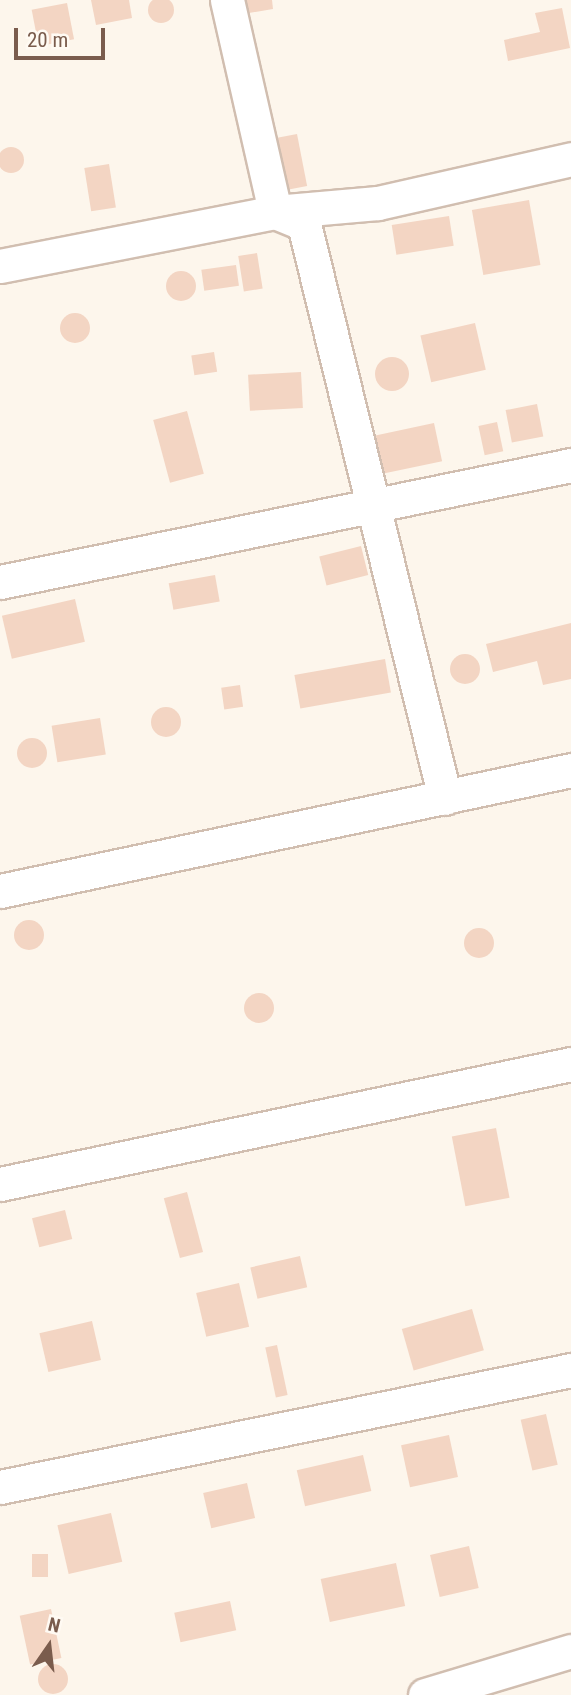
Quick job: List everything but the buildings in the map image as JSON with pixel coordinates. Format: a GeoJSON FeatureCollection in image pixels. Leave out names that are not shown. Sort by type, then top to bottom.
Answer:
{"type":"FeatureCollection","features":[{"type":"Feature","properties":{"kind":"street"},"geometry":{"type":"LineString","coordinates":[[227,0],[275,212]]}},
{"type":"Feature","properties":{"kind":"street"},"geometry":{"type":"LineString","coordinates":[[0,267],[275,212],[378,204],[571,159]]}},
{"type":"Feature","properties":{"kind":"street"},"geometry":{"type":"LineString","coordinates":[[275,212],[304,224],[377,507],[445,798]]}},
{"type":"Feature","properties":{"kind":"street"},"geometry":{"type":"LineString","coordinates":[[0,582],[377,507],[571,465]]}},
{"type":"Feature","properties":{"kind":"street"},"geometry":{"type":"LineString","coordinates":[[0,891],[571,770]]}},
{"type":"Feature","properties":{"kind":"street"},"geometry":{"type":"LineString","coordinates":[[0,1184],[571,1064]]}},
{"type":"Feature","properties":{"kind":"street"},"geometry":{"type":"LineString","coordinates":[[0,1487],[571,1370]]}},
{"type":"Feature","properties":{"kind":"street"},"geometry":{"type":"LineString","coordinates":[[425,1695],[571,1651]]}}]}
